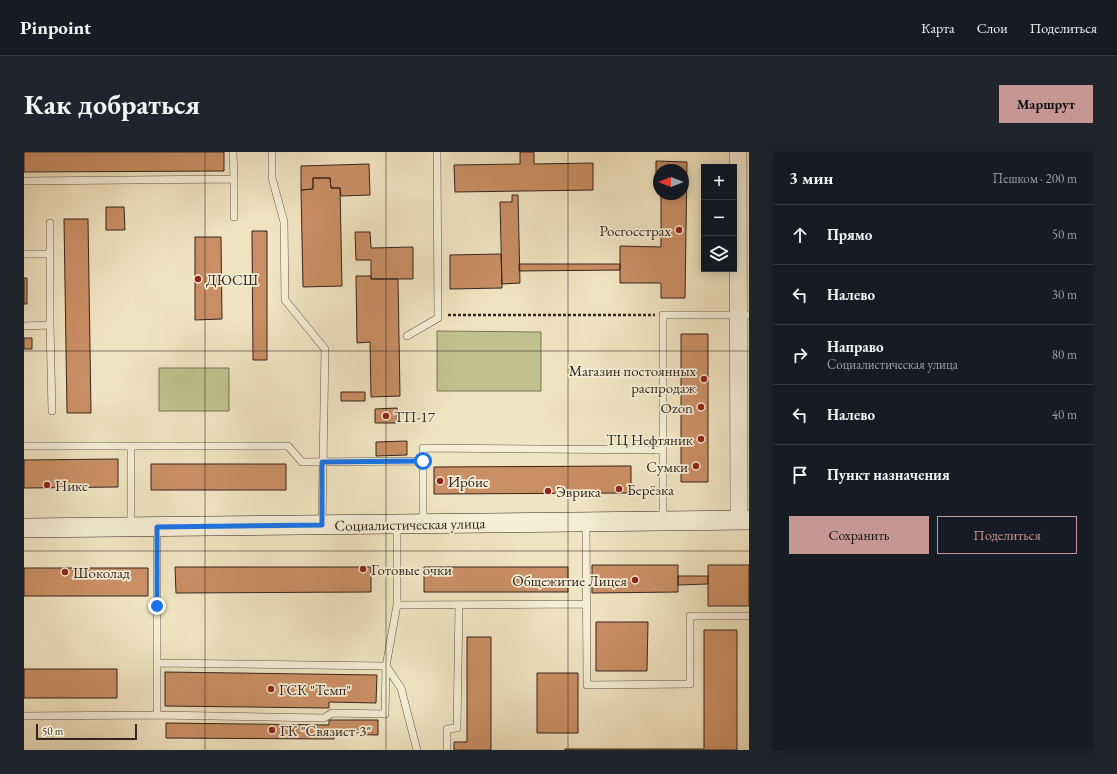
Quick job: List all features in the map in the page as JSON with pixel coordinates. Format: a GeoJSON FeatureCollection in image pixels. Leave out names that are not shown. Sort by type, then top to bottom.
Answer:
{"type":"FeatureCollection","features":[{"type":"Feature","properties":{"kind":"main road","name":"Социалистическая улица"},"geometry":{"type":"LineString","coordinates":[[24,528],[744,520]]}},
{"type":"Feature","properties":{"kind":"street"},"geometry":{"type":"LineString","coordinates":[[740,161],[744,315],[744,520]]}},
{"type":"Feature","properties":{"kind":"lane"},"geometry":{"type":"LineString","coordinates":[[233,152],[234,218]]}},
{"type":"Feature","properties":{"kind":"lane"},"geometry":{"type":"LineString","coordinates":[[272,152],[272,178],[284,222],[285,300],[325,349],[322,525]]}},
{"type":"Feature","properties":{"kind":"lane"},"geometry":{"type":"LineString","coordinates":[[407,336],[438,318],[437,152]]}},
{"type":"Feature","properties":{"kind":"lane"},"geometry":{"type":"LineString","coordinates":[[24,181],[234,179]]}},
{"type":"Feature","properties":{"kind":"lane"},"geometry":{"type":"LineString","coordinates":[[50,223],[52,411]]}},
{"type":"Feature","properties":{"kind":"lane"},"geometry":{"type":"LineString","coordinates":[[24,254],[50,254]]}},
{"type":"Feature","properties":{"kind":"lane"},"geometry":{"type":"LineString","coordinates":[[663,521],[663,315],[744,315]]}},
{"type":"Feature","properties":{"kind":"lane"},"geometry":{"type":"LineString","coordinates":[[24,326],[50,325]]}},
{"type":"Feature","properties":{"kind":"lane"},"geometry":{"type":"LineString","coordinates":[[24,446],[288,446],[302,462],[423,461]]}},
{"type":"Feature","properties":{"kind":"lane"},"geometry":{"type":"LineString","coordinates":[[131,446],[131,527]]}},
{"type":"Feature","properties":{"kind":"lane"},"geometry":{"type":"LineString","coordinates":[[423,524],[423,448],[663,450]]}},
{"type":"Feature","properties":{"kind":"lane"},"geometry":{"type":"LineString","coordinates":[[586,522],[587,685],[690,684],[690,616],[749,616]]}},
{"type":"Feature","properties":{"kind":"lane"},"geometry":{"type":"LineString","coordinates":[[24,716],[324,718],[332,713],[385,714],[386,666],[397,605],[397,524]]}},
{"type":"Feature","properties":{"kind":"lane"},"geometry":{"type":"LineString","coordinates":[[157,527],[157,716]]}},
{"type":"Feature","properties":{"kind":"lane"},"geometry":{"type":"LineString","coordinates":[[397,605],[587,604]]}},
{"type":"Feature","properties":{"kind":"lane"},"geometry":{"type":"LineString","coordinates":[[447,750],[447,729],[457,728],[459,605]]}},
{"type":"Feature","properties":{"kind":"lane"},"geometry":{"type":"LineString","coordinates":[[157,663],[386,666]]}},
{"type":"Feature","properties":{"kind":"lane"},"geometry":{"type":"LineString","coordinates":[[386,666],[401,688],[417,750]]}},
{"type":"Feature","properties":{"kind":"path"},"geometry":{"type":"LineString","coordinates":[[437,315],[663,315]]}},
{"type":"Feature","properties":{"kind":"green space"},"geometry":{"type":"Polygon","coordinates":[[[437,331],[541,332],[541,391],[437,391],[437,331]]]}},
{"type":"Feature","properties":{"kind":"green space"},"geometry":{"type":"Polygon","coordinates":[[[159,368],[229,368],[229,411],[159,411],[159,368]]]}},
{"type":"Feature","properties":{"kind":"building"},"geometry":{"type":"Polygon","coordinates":[[[24,152],[224,152],[224,171],[24,172],[24,152]]]}},
{"type":"Feature","properties":{"kind":"building"},"geometry":{"type":"Polygon","coordinates":[[[520,152],[534,152],[534,164],[593,163],[593,190],[455,192],[454,165],[520,164],[520,152]]]}},
{"type":"Feature","properties":{"kind":"building"},"geometry":{"type":"Polygon","coordinates":[[[656,161],[687,162],[687,164],[656,164],[656,161]]]}},
{"type":"Feature","properties":{"kind":"building"},"geometry":{"type":"Polygon","coordinates":[[[369,164],[370,195],[341,196],[340,188],[331,188],[330,178],[313,178],[313,189],[301,190],[301,166],[369,164]]]}},
{"type":"Feature","properties":{"kind":"building"},"geometry":{"type":"Polygon","coordinates":[[[313,178],[330,178],[331,188],[340,188],[342,286],[303,287],[301,190],[313,189],[313,178]]]}},
{"type":"Feature","properties":{"kind":"building"},"geometry":{"type":"Polygon","coordinates":[[[512,195],[518,195],[520,283],[502,284],[500,202],[512,202],[512,195]]]}},
{"type":"Feature","properties":{"kind":"building"},"geometry":{"type":"Polygon","coordinates":[[[661,200],[686,200],[685,298],[661,298],[661,283],[620,283],[620,246],[661,247],[661,200]]]}},
{"type":"Feature","properties":{"kind":"building"},"geometry":{"type":"Polygon","coordinates":[[[106,207],[124,207],[125,230],[106,230],[106,207]]]}},
{"type":"Feature","properties":{"kind":"building"},"geometry":{"type":"Polygon","coordinates":[[[64,219],[88,219],[91,413],[67,413],[64,219]]]}},
{"type":"Feature","properties":{"kind":"building"},"geometry":{"type":"Polygon","coordinates":[[[252,231],[267,231],[267,360],[253,360],[252,231]]]}},
{"type":"Feature","properties":{"kind":"building"},"geometry":{"type":"Polygon","coordinates":[[[355,232],[370,232],[371,248],[413,247],[413,279],[371,279],[371,260],[356,260],[355,232]]]}},
{"type":"Feature","properties":{"kind":"building"},"geometry":{"type":"Polygon","coordinates":[[[195,237],[221,237],[222,319],[195,320],[195,237]]]}},
{"type":"Feature","properties":{"kind":"building"},"geometry":{"type":"Polygon","coordinates":[[[501,254],[502,288],[450,289],[450,255],[501,254]]]}},
{"type":"Feature","properties":{"kind":"building"},"geometry":{"type":"Polygon","coordinates":[[[519,264],[620,264],[620,270],[519,271],[519,264]]]}},
{"type":"Feature","properties":{"kind":"building"},"geometry":{"type":"Polygon","coordinates":[[[356,276],[371,276],[371,279],[398,279],[400,396],[371,397],[370,342],[357,343],[356,276]]]}},
{"type":"Feature","properties":{"kind":"building"},"geometry":{"type":"Polygon","coordinates":[[[24,278],[27,278],[27,304],[24,304],[24,278]]]}},
{"type":"Feature","properties":{"kind":"building"},"geometry":{"type":"Polygon","coordinates":[[[681,334],[708,334],[708,482],[681,482],[681,334]]]}},
{"type":"Feature","properties":{"kind":"building"},"geometry":{"type":"Polygon","coordinates":[[[24,338],[32,338],[32,349],[24,349],[24,338]]]}},
{"type":"Feature","properties":{"kind":"building"},"geometry":{"type":"Polygon","coordinates":[[[341,392],[365,392],[365,401],[341,401],[341,392]]]}},
{"type":"Feature","properties":{"kind":"building","name":"ТП-17"},"geometry":{"type":"Polygon","coordinates":[[[397,408],[397,423],[375,423],[375,409],[397,408]]]}},
{"type":"Feature","properties":{"kind":"building"},"geometry":{"type":"Polygon","coordinates":[[[407,441],[407,455],[376,456],[376,442],[407,441]]]}},
{"type":"Feature","properties":{"kind":"building"},"geometry":{"type":"Polygon","coordinates":[[[118,459],[118,487],[24,488],[24,460],[118,459]]]}},
{"type":"Feature","properties":{"kind":"building"},"geometry":{"type":"Polygon","coordinates":[[[151,464],[286,464],[286,490],[151,490],[151,464]]]}},
{"type":"Feature","properties":{"kind":"building"},"geometry":{"type":"Polygon","coordinates":[[[631,466],[631,493],[434,494],[434,467],[631,466]]]}},
{"type":"Feature","properties":{"kind":"building","name":"Общежитие Лицея"},"geometry":{"type":"Polygon","coordinates":[[[592,565],[678,565],[678,592],[592,593],[592,565]]]}},
{"type":"Feature","properties":{"kind":"building"},"geometry":{"type":"Polygon","coordinates":[[[708,565],[749,565],[749,606],[708,606],[708,565]]]}},
{"type":"Feature","properties":{"kind":"building"},"geometry":{"type":"Polygon","coordinates":[[[175,567],[371,567],[371,592],[176,593],[175,567]]]}},
{"type":"Feature","properties":{"kind":"building"},"geometry":{"type":"Polygon","coordinates":[[[424,567],[568,567],[568,592],[424,592],[424,567]]]}},
{"type":"Feature","properties":{"kind":"building"},"geometry":{"type":"Polygon","coordinates":[[[24,568],[148,568],[148,596],[24,596],[24,568]]]}},
{"type":"Feature","properties":{"kind":"building"},"geometry":{"type":"Polygon","coordinates":[[[678,576],[708,576],[708,584],[678,585],[678,576]]]}},
{"type":"Feature","properties":{"kind":"building"},"geometry":{"type":"Polygon","coordinates":[[[596,622],[648,622],[647,671],[596,671],[596,622]]]}},
{"type":"Feature","properties":{"kind":"building"},"geometry":{"type":"Polygon","coordinates":[[[704,630],[737,630],[737,750],[565,750],[704,749],[704,630]]]}},
{"type":"Feature","properties":{"kind":"building"},"geometry":{"type":"Polygon","coordinates":[[[467,637],[491,637],[491,750],[454,750],[454,742],[467,742],[467,637]]]}},
{"type":"Feature","properties":{"kind":"building"},"geometry":{"type":"Polygon","coordinates":[[[24,669],[117,669],[117,698],[24,698],[24,669]]]}},
{"type":"Feature","properties":{"kind":"building","name":"ГСК \"Темп\""},"geometry":{"type":"Polygon","coordinates":[[[165,672],[377,675],[376,703],[329,702],[329,708],[165,706],[165,672]]]}},
{"type":"Feature","properties":{"kind":"building"},"geometry":{"type":"Polygon","coordinates":[[[537,673],[578,673],[578,733],[537,733],[537,673]]]}},
{"type":"Feature","properties":{"kind":"building","name":"ГК \"Связист-3\""},"geometry":{"type":"Polygon","coordinates":[[[329,720],[378,720],[378,735],[334,734],[334,739],[166,738],[166,723],[329,725],[329,720]]]}},
{"type":"Feature","properties":{"kind":"place","name":"Росгосстрах"},"geometry":{"type":"Point","coordinates":[679,230]}},
{"type":"Feature","properties":{"kind":"place","name":"ДЮСШ"},"geometry":{"type":"Point","coordinates":[198,279]}},
{"type":"Feature","properties":{"kind":"place","name":"Магазин постоянных распродаж"},"geometry":{"type":"Point","coordinates":[704,379]}},
{"type":"Feature","properties":{"kind":"place","name":"Ozon"},"geometry":{"type":"Point","coordinates":[701,407]}},
{"type":"Feature","properties":{"kind":"place","name":"ТП-17"},"geometry":{"type":"Point","coordinates":[386,416]}},
{"type":"Feature","properties":{"kind":"place","name":"ТЦ Нефтяник"},"geometry":{"type":"Point","coordinates":[701,439]}},
{"type":"Feature","properties":{"kind":"place","name":"Сумки"},"geometry":{"type":"Point","coordinates":[696,466]}},
{"type":"Feature","properties":{"kind":"place","name":"Ирбис"},"geometry":{"type":"Point","coordinates":[440,481]}},
{"type":"Feature","properties":{"kind":"place","name":"Никс"},"geometry":{"type":"Point","coordinates":[47,485]}},
{"type":"Feature","properties":{"kind":"place","name":"Берёзка"},"geometry":{"type":"Point","coordinates":[619,489]}},
{"type":"Feature","properties":{"kind":"place","name":"Эврика"},"geometry":{"type":"Point","coordinates":[548,491]}},
{"type":"Feature","properties":{"kind":"place","name":"Готовые очки"},"geometry":{"type":"Point","coordinates":[363,569]}},
{"type":"Feature","properties":{"kind":"place","name":"Шоколад"},"geometry":{"type":"Point","coordinates":[65,572]}},
{"type":"Feature","properties":{"kind":"place","name":"Общежитие Лицея"},"geometry":{"type":"Point","coordinates":[635,580]}},
{"type":"Feature","properties":{"kind":"place","name":"ГСК \"Темп\""},"geometry":{"type":"Point","coordinates":[271,689]}},
{"type":"Feature","properties":{"kind":"place","name":"ГК \"Связист-3\""},"geometry":{"type":"Point","coordinates":[272,730]}},
{"type":"Feature","properties":{"kind":"route"},"geometry":{"type":"LineString","coordinates":[[157,606],[157,527],[322,525],[322,462],[423,461]]}}]}
